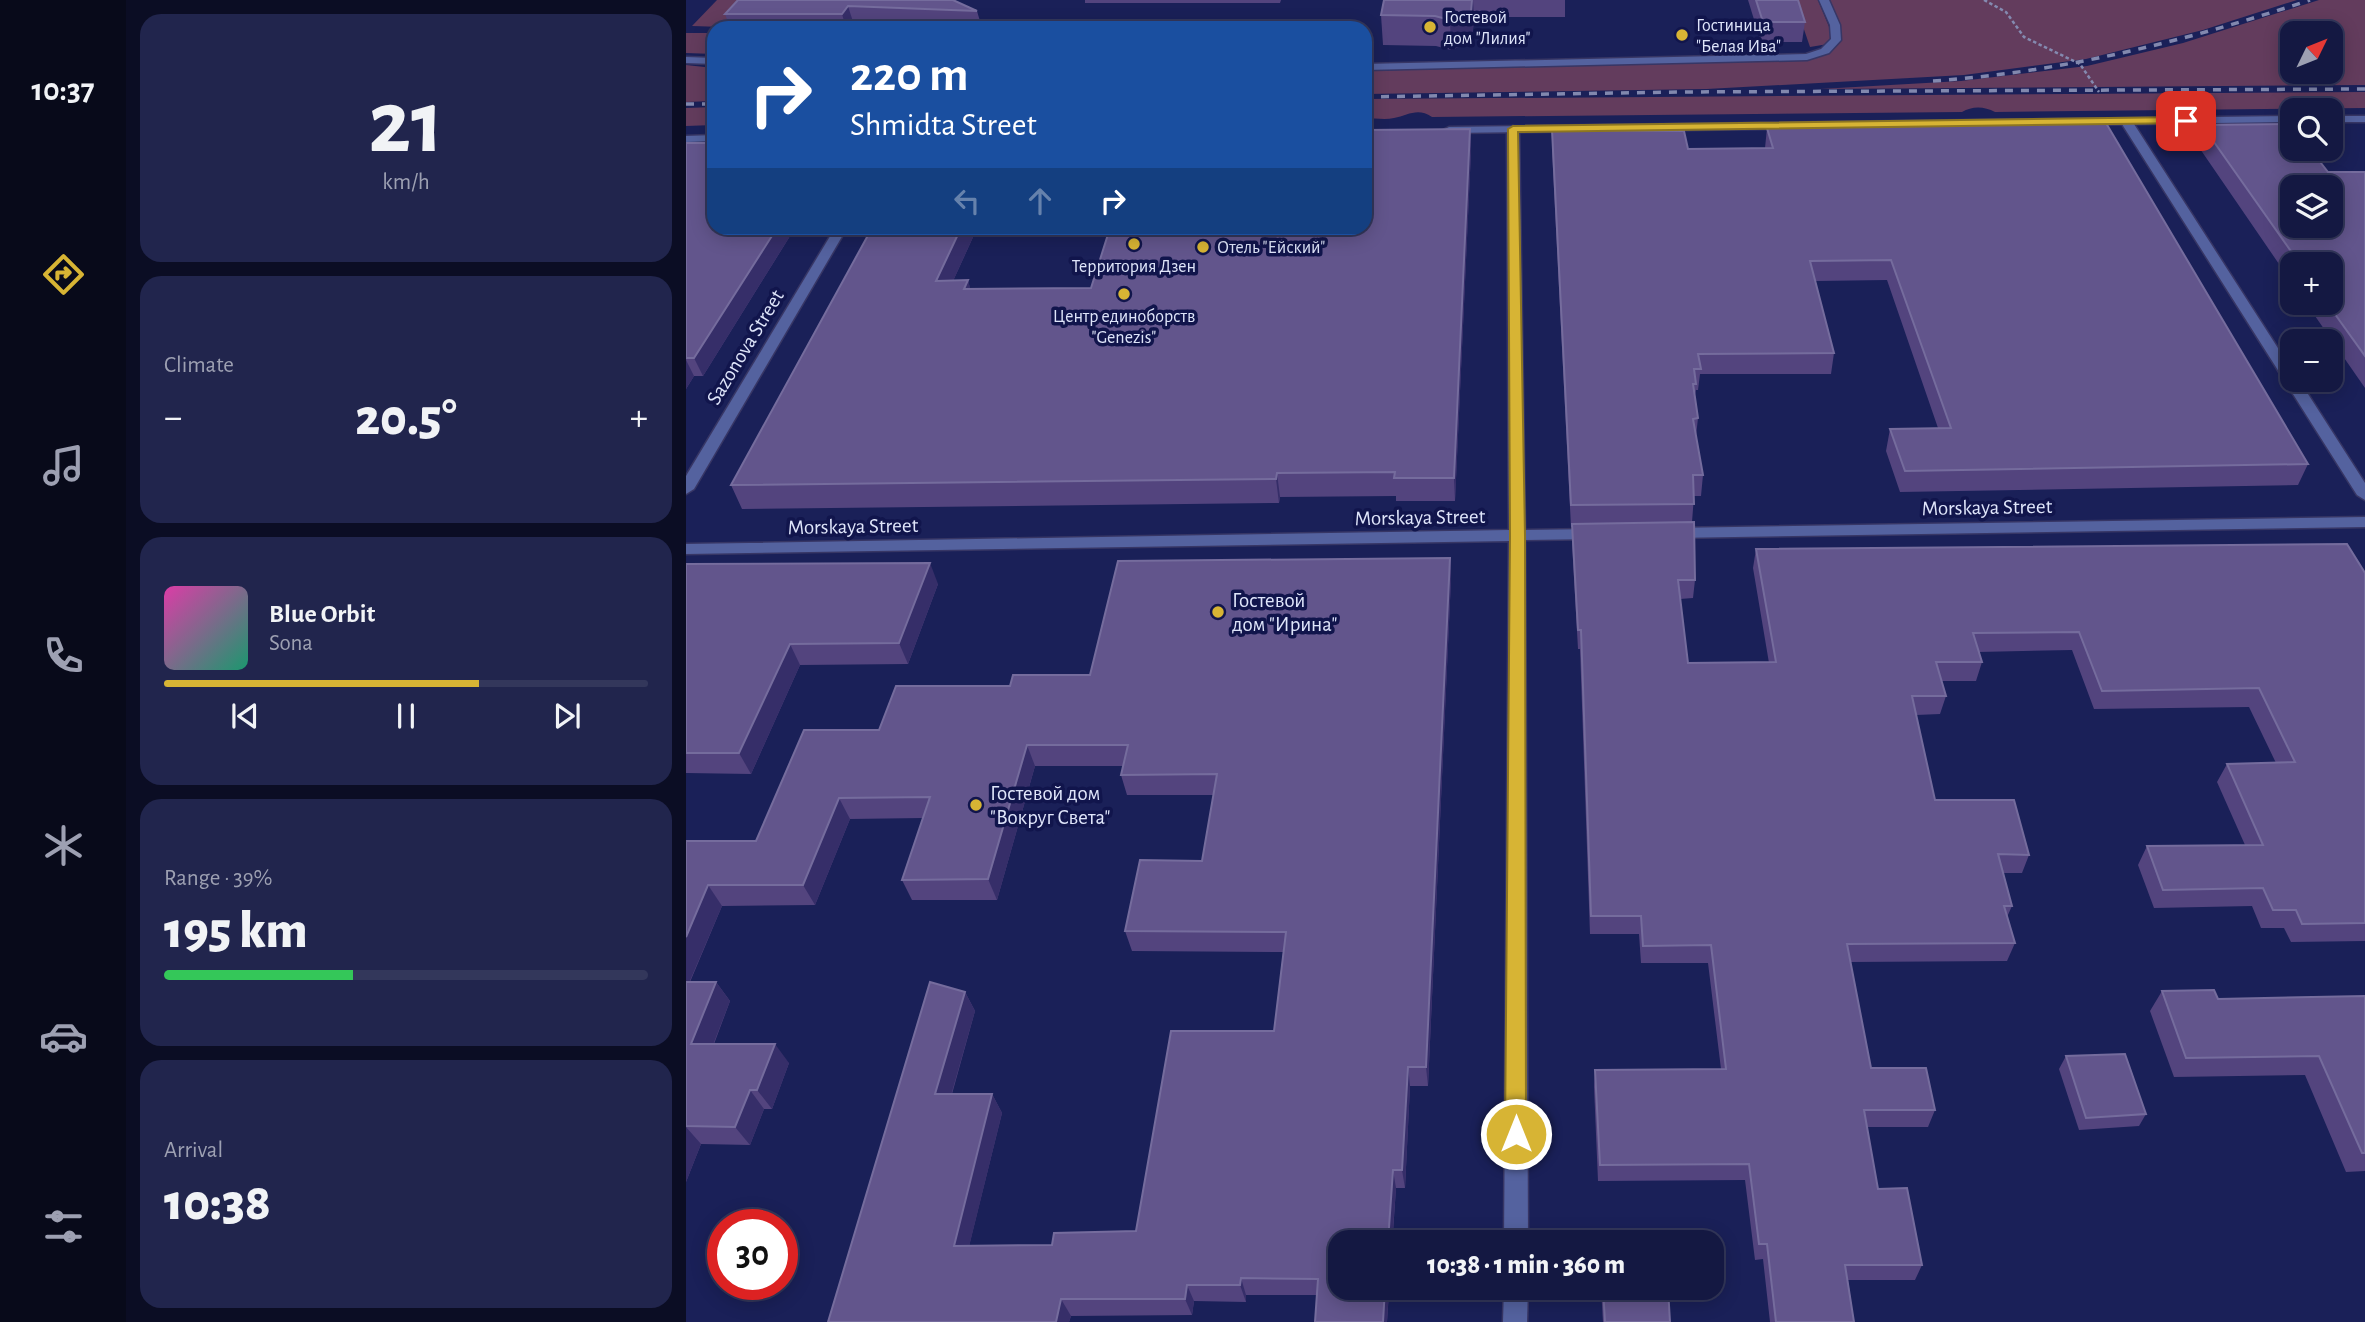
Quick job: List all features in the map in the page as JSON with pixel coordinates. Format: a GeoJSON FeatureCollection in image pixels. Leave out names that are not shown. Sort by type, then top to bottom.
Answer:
{"type":"FeatureCollection","features":[{"type":"Feature","properties":{"kind":"street"},"geometry":{"type":"LineString","coordinates":[[1372,66],[1807,57],[1825,51],[1836,40],[1835,25],[1824,0]]}},
{"type":"Feature","properties":{"kind":"street"},"geometry":{"type":"LineString","coordinates":[[686,60],[707,61]]}},
{"type":"Feature","properties":{"kind":"street"},"geometry":{"type":"LineString","coordinates":[[2343,119],[2365,118]]}},
{"type":"Feature","properties":{"kind":"street"},"geometry":{"type":"LineString","coordinates":[[1432,130],[2280,119]]}},
{"type":"Feature","properties":{"kind":"street"},"geometry":{"type":"LineString","coordinates":[[2126,121],[2365,495]]}},
{"type":"Feature","properties":{"kind":"street"},"geometry":{"type":"LineString","coordinates":[[1513,129],[1517,536],[1516,1230]]}},
{"type":"Feature","properties":{"kind":"street"},"geometry":{"type":"LineString","coordinates":[[686,139],[707,138]]}},
{"type":"Feature","properties":{"kind":"street","name":"Sazonova Street"},"geometry":{"type":"LineString","coordinates":[[686,489],[837,235]]}},
{"type":"Feature","properties":{"kind":"street","name":"Morskaya Street"},"geometry":{"type":"LineString","coordinates":[[1657,534],[2365,522]]}},
{"type":"Feature","properties":{"kind":"street","name":"Morskaya Street"},"geometry":{"type":"LineString","coordinates":[[686,549],[1615,534]]}},
{"type":"Feature","properties":{"kind":"street"},"geometry":{"type":"LineString","coordinates":[[1516,1300],[1516,1322]]}},
{"type":"Feature","properties":{"kind":"path"},"geometry":{"type":"LineString","coordinates":[[1984,0],[2006,12],[2024,37],[2080,64],[2102,97]]}},
{"type":"Feature","properties":{"kind":"shaded area"},"geometry":{"type":"Polygon","coordinates":[[[717,0],[806,0],[728,21],[707,21],[707,26],[692,26],[717,0]]]}},
{"type":"Feature","properties":{"kind":"shaded area"},"geometry":{"type":"Polygon","coordinates":[[[1794,0],[1818,0],[1832,34],[1828,44],[1810,47],[1794,0]]]}},
{"type":"Feature","properties":{"kind":"shaded area"},"geometry":{"type":"Polygon","coordinates":[[[1829,0],[2297,0],[2203,30],[2086,59],[1964,75],[1707,89],[1372,94],[1372,71],[1811,59],[1824,54],[1838,42],[1841,36],[1829,0]]]}},
{"type":"Feature","properties":{"kind":"shaded area"},"geometry":{"type":"Polygon","coordinates":[[[2319,0],[2365,0],[2365,85],[1820,89],[1961,81],[2087,66],[2183,43],[2319,0]]]}},
{"type":"Feature","properties":{"kind":"shaded area"},"geometry":{"type":"Polygon","coordinates":[[[686,33],[707,33],[707,54],[686,53],[686,33]]]}},
{"type":"Feature","properties":{"kind":"shaded area"},"geometry":{"type":"Polygon","coordinates":[[[686,65],[707,67],[707,101],[686,102],[686,65]]]}},
{"type":"Feature","properties":{"kind":"shaded area"},"geometry":{"type":"Polygon","coordinates":[[[2365,92],[2365,108],[2343,108],[2343,98],[2280,98],[2280,109],[1995,112],[1978,108],[1962,112],[1432,117],[1418,112],[1391,119],[1372,118],[1372,99],[2365,92]]]}},
{"type":"Feature","properties":{"kind":"shaded area"},"geometry":{"type":"Polygon","coordinates":[[[707,107],[707,125],[686,126],[686,108],[707,107]]]}},
{"type":"Feature","properties":{"kind":"building"},"geometry":{"type":"Polygon","coordinates":[[[738,0],[953,0],[977,11],[848,6],[842,14],[725,14],[738,0]]]}},
{"type":"Feature","properties":{"kind":"building"},"geometry":{"type":"Polygon","coordinates":[[[1384,0],[1472,0],[1471,12],[1450,20],[1435,16],[1381,15],[1384,0]]]}},
{"type":"Feature","properties":{"kind":"building"},"geometry":{"type":"Polygon","coordinates":[[[1756,0],[1798,0],[1805,22],[1763,22],[1756,0]]]}},
{"type":"Feature","properties":{"kind":"building"},"geometry":{"type":"Polygon","coordinates":[[[2106,123],[2308,464],[1905,471],[1890,429],[1951,428],[1891,260],[1810,261],[1834,353],[1698,354],[1701,369],[1694,369],[1696,384],[1693,384],[1698,418],[1693,419],[1703,475],[1693,475],[1694,504],[1571,505],[1552,130],[1684,131],[1688,149],[1773,148],[1767,128],[2106,123]]]}},
{"type":"Feature","properties":{"kind":"building"},"geometry":{"type":"Polygon","coordinates":[[[2280,124],[2280,161],[2319,161],[2328,172],[2365,172],[2365,356],[2336,315],[2343,315],[2343,252],[2292,252],[2282,238],[2343,238],[2343,175],[2280,175],[2280,236],[2202,125],[2280,124]]]}},
{"type":"Feature","properties":{"kind":"building"},"geometry":{"type":"Polygon","coordinates":[[[1470,129],[1454,478],[1394,478],[1395,472],[1277,473],[1276,479],[731,485],[868,235],[958,235],[936,281],[968,280],[964,289],[1091,288],[1108,235],[1372,235],[1372,130],[1470,129]]]}},
{"type":"Feature","properties":{"kind":"building"},"geometry":{"type":"Polygon","coordinates":[[[686,143],[707,143],[707,235],[773,235],[694,358],[686,358],[686,143]]]}},
{"type":"Feature","properties":{"kind":"building"},"geometry":{"type":"Polygon","coordinates":[[[1694,522],[1695,580],[1678,580],[1688,663],[1776,662],[1756,549],[2347,544],[2365,573],[2365,923],[2302,924],[2296,910],[2273,910],[2263,888],[2163,890],[2147,846],[2263,845],[2227,764],[2295,762],[2259,688],[2102,691],[2079,632],[1973,633],[1982,662],[1936,662],[1946,696],[1912,696],[1935,800],[2014,800],[2029,855],[1998,854],[2012,906],[2004,906],[2015,943],[1847,944],[1871,1068],[1926,1068],[1935,1110],[1864,1110],[1878,1189],[1907,1188],[1922,1265],[1845,1265],[1854,1322],[1776,1322],[1767,1244],[1759,1244],[1749,1164],[1600,1165],[1595,1070],[1726,1069],[1711,945],[1643,946],[1641,916],[1591,916],[1581,630],[1578,630],[1572,524],[1694,522]]]}},
{"type":"Feature","properties":{"kind":"building"},"geometry":{"type":"Polygon","coordinates":[[[1450,558],[1426,1067],[1408,1067],[1402,1170],[1393,1170],[1389,1230],[1328,1230],[1328,1300],[1384,1300],[1383,1322],[1315,1322],[1318,1279],[1241,1278],[1240,1285],[1187,1285],[1185,1299],[1061,1299],[1056,1322],[828,1322],[930,982],[965,992],[935,1094],[992,1094],[954,1246],[1052,1245],[1054,1233],[1136,1231],[1171,1031],[1274,1031],[1286,932],[1125,931],[1140,860],[1202,861],[1217,774],[1121,775],[1128,745],[1027,745],[988,879],[902,880],[930,797],[839,798],[803,885],[708,885],[686,937],[686,841],[756,841],[804,730],[879,730],[896,686],[1010,686],[1013,675],[1090,675],[1118,561],[1450,558]]]}},
{"type":"Feature","properties":{"kind":"building"},"geometry":{"type":"Polygon","coordinates":[[[930,563],[899,643],[790,644],[739,753],[686,753],[686,564],[930,563]]]}},
{"type":"Feature","properties":{"kind":"building"},"geometry":{"type":"Polygon","coordinates":[[[686,982],[716,982],[691,1044],[775,1044],[757,1090],[750,1090],[735,1127],[686,1126],[686,982]]]}},
{"type":"Feature","properties":{"kind":"building"},"geometry":{"type":"Polygon","coordinates":[[[2214,990],[2218,999],[2365,996],[2365,1153],[2362,1153],[2319,1056],[2186,1058],[2162,991],[2214,990]]]}},
{"type":"Feature","properties":{"kind":"building"},"geometry":{"type":"Polygon","coordinates":[[[2125,1054],[2146,1114],[2086,1118],[2066,1056],[2125,1054]]]}},
{"type":"Feature","properties":{"kind":"building"},"geometry":{"type":"Polygon","coordinates":[[[1604,1300],[1669,1300],[1670,1322],[1605,1322],[1604,1300]]]}},
{"type":"Feature","properties":{"kind":"railway"},"geometry":{"type":"LineString","coordinates":[[1933,81],[2029,70],[2124,52],[2217,29],[2310,0]]}},
{"type":"Feature","properties":{"kind":"railway"},"geometry":{"type":"LineString","coordinates":[[1372,97],[1677,92],[2365,89]]}},
{"type":"Feature","properties":{"kind":"railway"},"geometry":{"type":"LineString","coordinates":[[686,104],[707,104]]}},
{"type":"Feature","properties":{"kind":"place","name":"Гостевой дом \"Лилия\""},"geometry":{"type":"Point","coordinates":[1430,27]}},
{"type":"Feature","properties":{"kind":"place","name":"Гостиница \"Белая Ива\""},"geometry":{"type":"Point","coordinates":[1682,35]}},
{"type":"Feature","properties":{"kind":"place","name":"Территория Дзен"},"geometry":{"type":"Point","coordinates":[1134,244]}},
{"type":"Feature","properties":{"kind":"place","name":"Отель \"Ейский\""},"geometry":{"type":"Point","coordinates":[1203,247]}},
{"type":"Feature","properties":{"kind":"place","name":"Центр единоборств \"Genezis\""},"geometry":{"type":"Point","coordinates":[1124,294]}},
{"type":"Feature","properties":{"kind":"place","name":"Гостевой дом \"Ирина\""},"geometry":{"type":"Point","coordinates":[1218,612]}},
{"type":"Feature","properties":{"kind":"place","name":"Гостевой дом \"Вокруг Света\""},"geometry":{"type":"Point","coordinates":[976,805]}},
{"type":"Feature","properties":{"kind":"route"},"geometry":{"type":"LineString","coordinates":[[1516,1134],[1517,536],[1513,129],[2186,121]]}}]}
